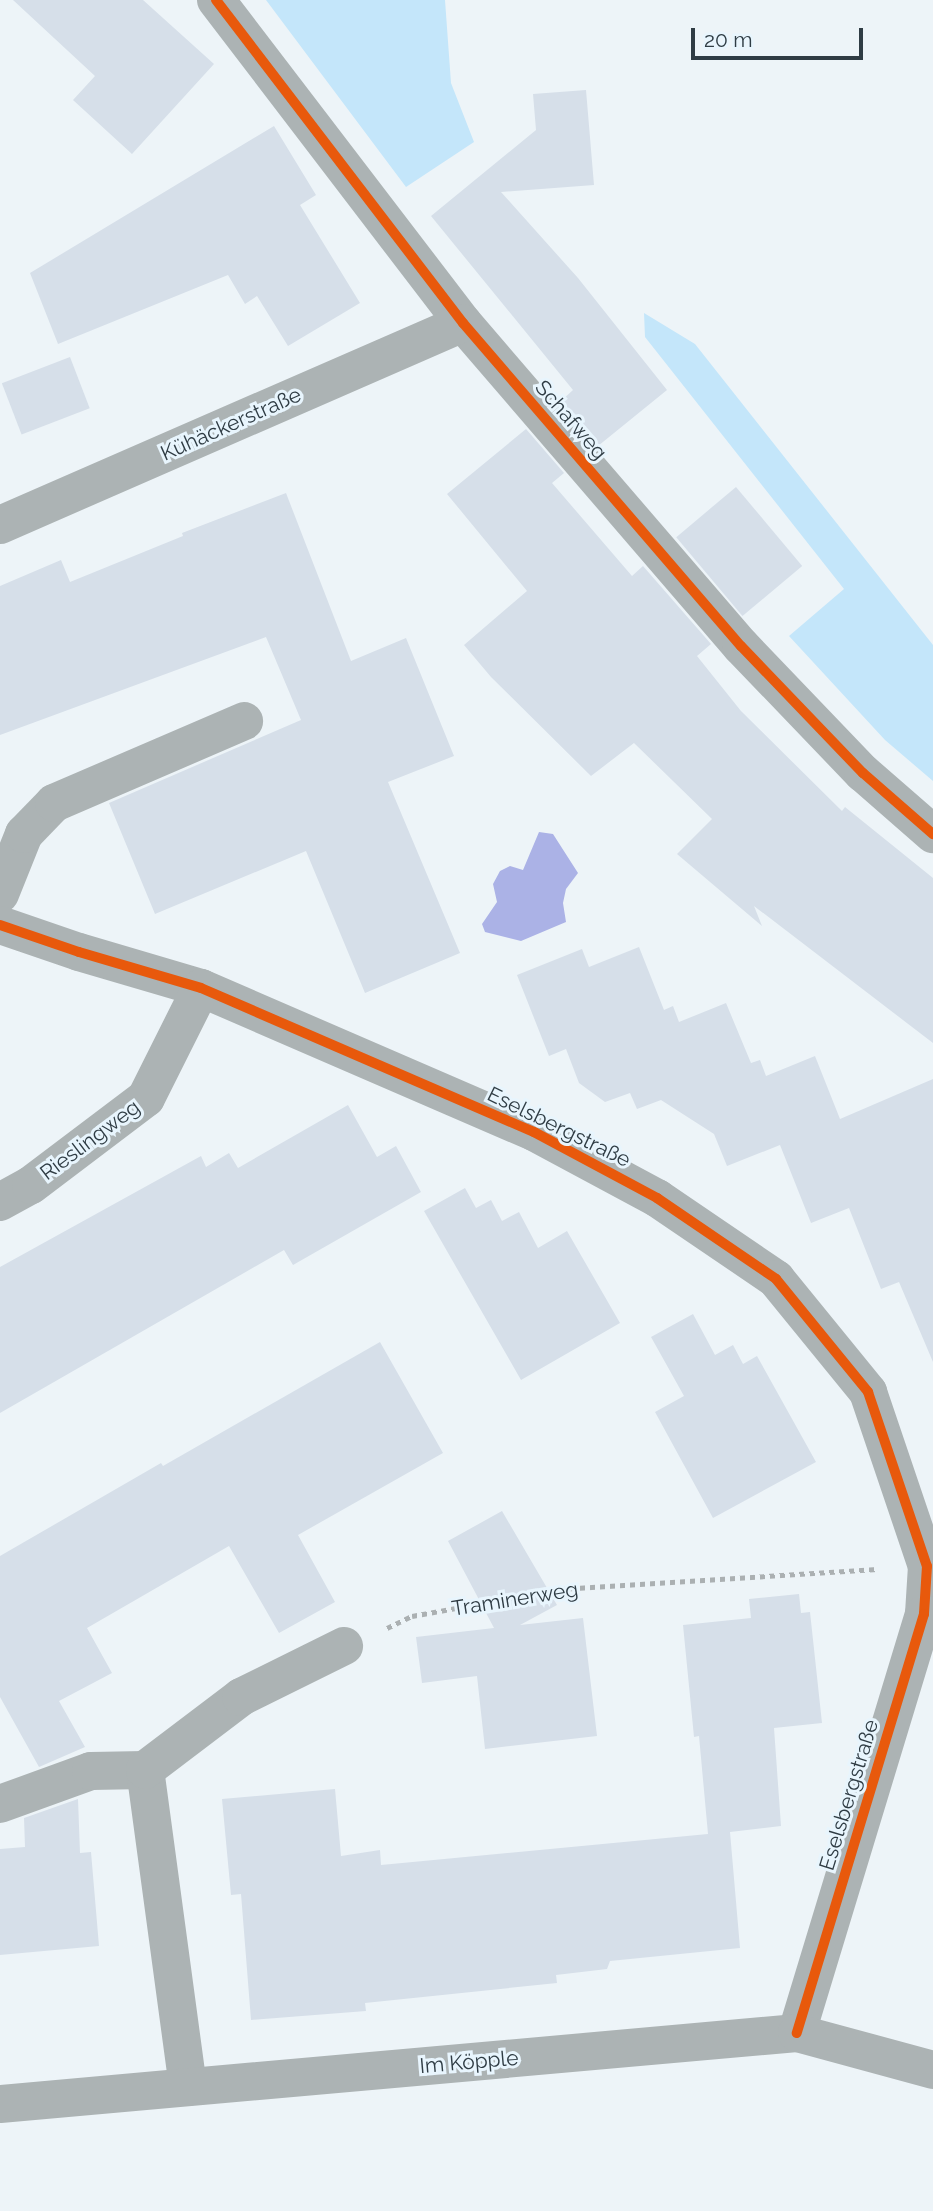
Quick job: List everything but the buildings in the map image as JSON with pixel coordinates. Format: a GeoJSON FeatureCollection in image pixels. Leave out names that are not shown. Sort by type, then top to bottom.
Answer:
{"type":"FeatureCollection","features":[{"type":"Feature","properties":{"kind":"street","name":"Schafweg"},"geometry":{"type":"LineString","coordinates":[[216,0],[463,323],[741,646],[863,773],[933,834]]}},
{"type":"Feature","properties":{"kind":"street","name":"Kühäckerstraße"},"geometry":{"type":"LineString","coordinates":[[0,525],[463,323]]}},
{"type":"Feature","properties":{"kind":"street"},"geometry":{"type":"LineString","coordinates":[[0,894],[24,834],[54,803],[244,720]]}},
{"type":"Feature","properties":{"kind":"street","name":"Eselsbergstraße"},"geometry":{"type":"LineString","coordinates":[[0,925],[79,953],[201,988],[534,1132],[657,1198],[776,1279],[867,1392],[930,1567],[924,1614],[797,2033]]}},
{"type":"Feature","properties":{"kind":"street","name":"Rieslingweg"},"geometry":{"type":"LineString","coordinates":[[0,1202],[31,1185],[146,1098],[201,988]]}},
{"type":"Feature","properties":{"kind":"street"},"geometry":{"type":"LineString","coordinates":[[0,1804],[91,1771],[145,1770],[241,1697],[344,1646]]}},
{"type":"Feature","properties":{"kind":"street"},"geometry":{"type":"LineString","coordinates":[[145,1770],[188,2087]]}},
{"type":"Feature","properties":{"kind":"street","name":"Im Köpple"},"geometry":{"type":"LineString","coordinates":[[0,2104],[797,2033],[933,2070]]}},
{"type":"Feature","properties":{"kind":"shaded area"},"geometry":{"type":"Polygon","coordinates":[[[266,0],[445,0],[451,83],[474,142],[406,187],[266,0]]]}},
{"type":"Feature","properties":{"kind":"shaded area"},"geometry":{"type":"Polygon","coordinates":[[[644,313],[695,344],[933,645],[933,781],[885,740],[789,636],[844,589],[645,337],[644,313]]]}},
{"type":"Feature","properties":{"kind":"water"},"geometry":{"type":"Polygon","coordinates":[[[539,832],[553,834],[578,873],[566,889],[563,903],[566,922],[521,941],[485,932],[482,924],[497,902],[493,884],[500,871],[510,866],[523,870],[539,832]]]}},
{"type":"Feature","properties":{"kind":"cycle path"},"geometry":{"type":"LineString","coordinates":[[216,0],[463,323],[741,646],[863,773],[933,834]]}},
{"type":"Feature","properties":{"kind":"cycle path"},"geometry":{"type":"LineString","coordinates":[[0,925],[79,952],[201,988],[534,1132],[657,1198],[776,1279],[868,1392],[927,1566],[924,1614],[797,2033]]}}]}
